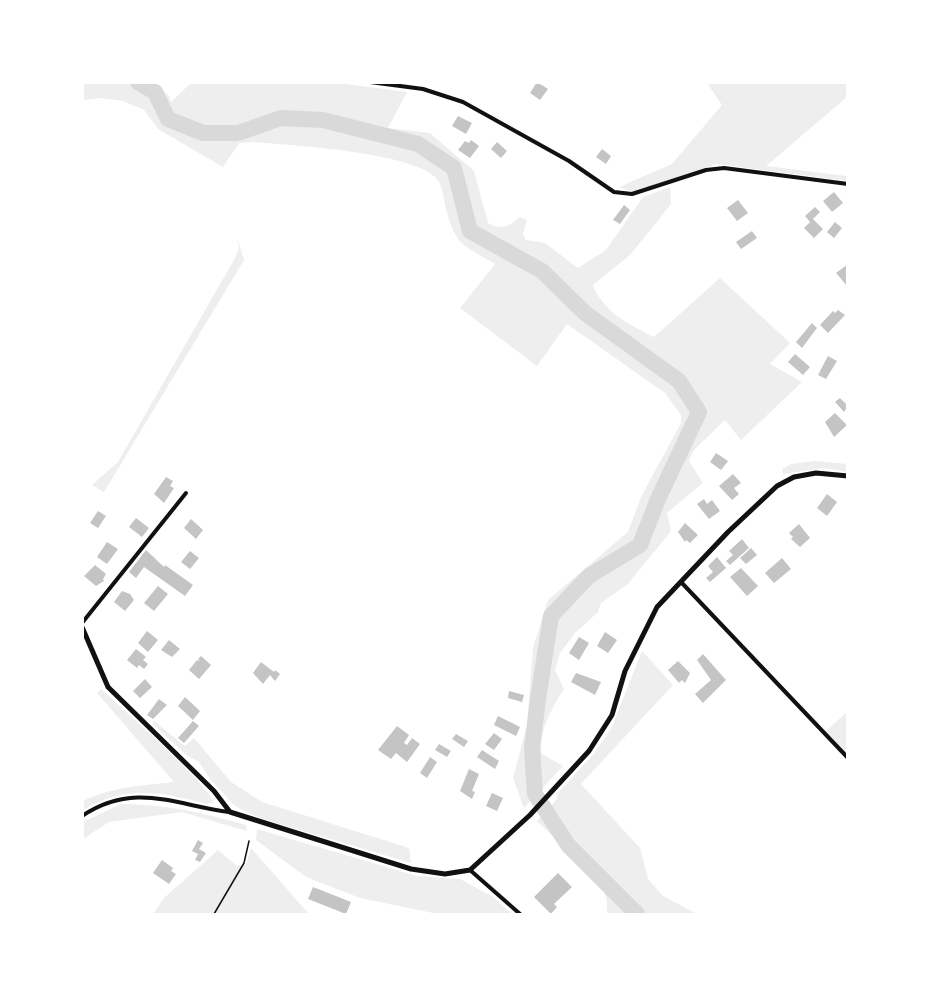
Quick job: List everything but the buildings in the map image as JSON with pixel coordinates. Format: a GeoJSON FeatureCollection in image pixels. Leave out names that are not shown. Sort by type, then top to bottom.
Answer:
{"type":"FeatureCollection","features":[{"type":"Feature","properties":{"kind":"street"},"geometry":{"type":"LineString","coordinates":[[370,82],[423,89],[463,102],[569,161],[614,192],[632,194],[706,170],[724,168],[848,184]]}},
{"type":"Feature","properties":{"kind":"street"},"geometry":{"type":"LineString","coordinates":[[82,816],[109,802],[134,796],[170,799],[230,812],[411,869],[445,874],[470,870],[530,815],[590,751],[612,715],[625,671],[643,632],[657,608],[681,581],[746,514],[777,486],[794,477],[816,473],[848,476]]}},
{"type":"Feature","properties":{"kind":"street"},"geometry":{"type":"LineString","coordinates":[[186,493],[82,625],[108,687],[214,792],[230,812]]}},
{"type":"Feature","properties":{"kind":"street"},"geometry":{"type":"LineString","coordinates":[[681,581],[848,758]]}},
{"type":"Feature","properties":{"kind":"street"},"geometry":{"type":"LineString","coordinates":[[470,870],[520,915]]}},
{"type":"Feature","properties":{"kind":"path"},"geometry":{"type":"LineString","coordinates":[[214,915],[244,863],[249,841]]}},
{"type":"Feature","properties":{"kind":"shaded area"},"geometry":{"type":"Polygon","coordinates":[[[83,82],[155,83],[169,96],[171,102],[192,82],[330,82],[407,92],[388,128],[430,133],[474,171],[488,223],[501,227],[509,225],[520,217],[527,220],[523,234],[526,240],[545,243],[578,268],[606,250],[643,197],[670,187],[671,204],[630,255],[593,285],[603,303],[618,317],[654,337],[720,278],[790,343],[770,364],[802,382],[741,440],[725,420],[694,450],[689,461],[703,483],[667,513],[671,531],[628,584],[601,603],[598,612],[576,632],[560,653],[555,670],[564,689],[547,720],[541,746],[542,754],[563,766],[524,808],[513,778],[527,725],[533,648],[548,600],[628,532],[641,497],[681,423],[681,415],[665,393],[567,324],[537,366],[460,308],[495,264],[463,244],[458,238],[450,221],[439,182],[428,172],[382,157],[353,152],[252,142],[239,143],[223,167],[158,129],[144,110],[123,101],[100,98],[83,100],[83,82]]]}},
{"type":"Feature","properties":{"kind":"shaded area"},"geometry":{"type":"Polygon","coordinates":[[[707,83],[847,83],[847,97],[766,166],[847,176],[847,181],[717,164],[633,192],[619,187],[672,164],[722,105],[707,83]]]}},
{"type":"Feature","properties":{"kind":"shaded area"},"geometry":{"type":"Polygon","coordinates":[[[237,237],[244,260],[104,492],[92,485],[118,462],[235,258],[239,248],[237,237]]]}},
{"type":"Feature","properties":{"kind":"shaded area"},"geometry":{"type":"Polygon","coordinates":[[[815,461],[847,464],[847,472],[824,468],[783,474],[782,469],[791,464],[815,461]]]}},
{"type":"Feature","properties":{"kind":"shaded area"},"geometry":{"type":"Polygon","coordinates":[[[642,651],[673,685],[581,784],[640,848],[648,879],[663,896],[697,914],[607,914],[607,901],[602,885],[537,821],[557,799],[557,794],[592,756],[611,729],[642,651]]]}},
{"type":"Feature","properties":{"kind":"shaded area"},"geometry":{"type":"Polygon","coordinates":[[[101,689],[181,763],[208,793],[213,802],[207,804],[174,796],[144,793],[114,797],[83,810],[83,801],[106,792],[174,782],[97,693],[101,689]]]}},
{"type":"Feature","properties":{"kind":"shaded area"},"geometry":{"type":"Polygon","coordinates":[[[847,712],[847,754],[826,731],[847,712]]]}},
{"type":"Feature","properties":{"kind":"shaded area"},"geometry":{"type":"Polygon","coordinates":[[[154,721],[185,746],[194,738],[231,782],[262,802],[409,848],[411,863],[248,813],[234,805],[210,779],[199,762],[186,755],[153,724],[154,721]]]}},
{"type":"Feature","properties":{"kind":"shaded area"},"geometry":{"type":"Polygon","coordinates":[[[121,804],[169,807],[200,813],[246,825],[247,831],[182,812],[109,822],[83,839],[83,822],[121,804]]]}},
{"type":"Feature","properties":{"kind":"shaded area"},"geometry":{"type":"Polygon","coordinates":[[[257,829],[417,876],[460,879],[493,897],[512,914],[438,914],[360,898],[306,877],[256,840],[257,829]]]}},
{"type":"Feature","properties":{"kind":"shaded area"},"geometry":{"type":"Polygon","coordinates":[[[251,848],[309,914],[153,914],[164,898],[218,850],[237,866],[246,865],[251,848]]]}},
{"type":"Feature","properties":{"kind":"waterway"},"geometry":{"type":"LineString","coordinates":[[138,82],[155,92],[168,119],[203,133],[238,133],[281,118],[323,120],[418,144],[454,168],[470,231],[542,271],[585,313],[679,381],[699,412],[658,499],[640,545],[589,576],[551,616],[538,699],[532,748],[535,794],[568,845],[637,914]]}}]}
